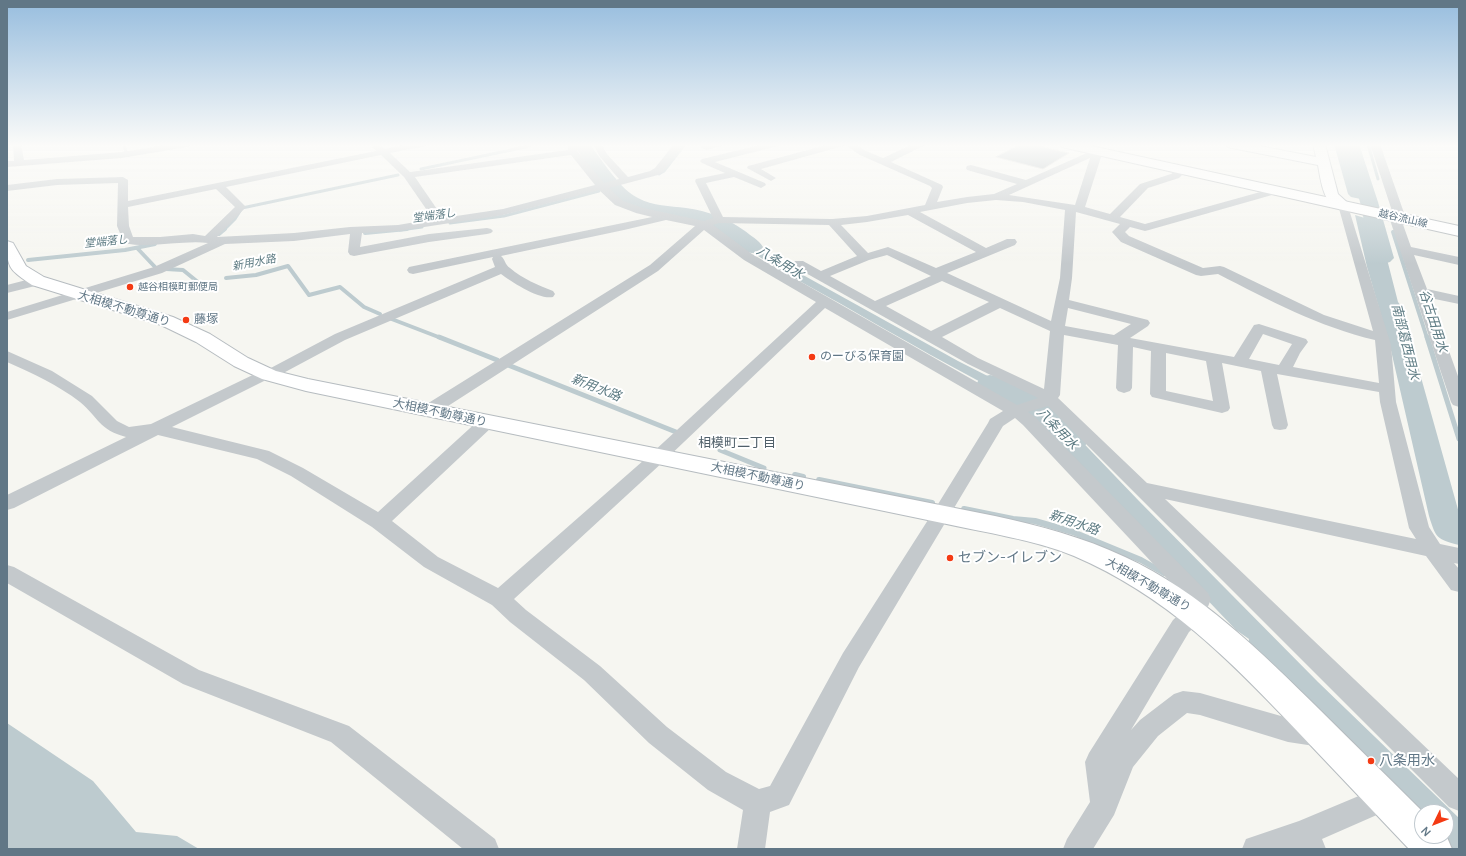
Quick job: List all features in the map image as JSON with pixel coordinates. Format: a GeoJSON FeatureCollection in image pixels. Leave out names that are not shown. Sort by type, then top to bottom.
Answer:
{"type":"FeatureCollection","features":[{"type":"Feature","properties":{"kind":"street"},"geometry":{"type":"LineString","coordinates":[[7,188],[41,184]]}},
{"type":"Feature","properties":{"kind":"street"},"geometry":{"type":"LineString","coordinates":[[123,184],[123,226],[128,240],[160,241],[193,238],[223,241],[294,237],[356,230],[398,228],[440,221],[485,221]]}},
{"type":"Feature","properties":{"kind":"street"},"geometry":{"type":"LineString","coordinates":[[124,205],[229,184]]}},
{"type":"Feature","properties":{"kind":"street"},"geometry":{"type":"LineString","coordinates":[[414,184],[440,221]]}},
{"type":"Feature","properties":{"kind":"street"},"geometry":{"type":"LineString","coordinates":[[356,230],[354,252],[429,238],[485,221],[503,212],[611,184]]}},
{"type":"Feature","properties":{"kind":"street"},"geometry":{"type":"LineString","coordinates":[[701,184],[719,220]]}},
{"type":"Feature","properties":{"kind":"street"},"geometry":{"type":"LineString","coordinates":[[930,206],[938,187],[934,184]]}},
{"type":"Feature","properties":{"kind":"street"},"geometry":{"type":"LineString","coordinates":[[996,197],[1024,184]]}},
{"type":"Feature","properties":{"kind":"street"},"geometry":{"type":"LineString","coordinates":[[7,356],[47,374],[86,399],[111,425],[126,432],[157,430],[263,455],[298,472],[380,522],[431,562],[500,599],[518,616],[592,673],[658,735],[717,781],[758,803],[779,796],[851,660],[942,514],[996,423],[1015,411],[1046,400],[1052,394],[1057,329],[1066,278],[1075,208],[1085,184]]}},
{"type":"Feature","properties":{"kind":"street"},"geometry":{"type":"LineString","coordinates":[[1113,218],[1144,186],[1150,184]]}},
{"type":"Feature","properties":{"kind":"street","name":"越谷流山線"},"geometry":{"type":"LineString","coordinates":[[1244,184],[1339,202]]}},
{"type":"Feature","properties":{"kind":"street","name":"越谷流山線"},"geometry":{"type":"LineString","coordinates":[[1260,184],[1459,231]]}},
{"type":"Feature","properties":{"kind":"street"},"geometry":{"type":"LineString","coordinates":[[1329,184],[1331,194],[1339,202],[1384,345],[1388,402],[1419,528],[1432,549],[1459,584]]}},
{"type":"Feature","properties":{"kind":"street"},"geometry":{"type":"LineString","coordinates":[[1387,184],[1405,248],[1420,292],[1454,373],[1459,402]]}},
{"type":"Feature","properties":{"kind":"street"},"geometry":{"type":"LineString","coordinates":[[208,239],[241,207],[219,186]]}},
{"type":"Feature","properties":{"kind":"street"},"geometry":{"type":"LineString","coordinates":[[604,186],[619,203],[664,216],[704,224],[748,257],[1015,411],[1029,421],[1200,599],[1195,613],[1181,626],[1098,762],[1104,805]]}},
{"type":"Feature","properties":{"kind":"street"},"geometry":{"type":"LineString","coordinates":[[428,411],[654,268],[704,224],[719,220],[832,222],[867,219],[930,206],[996,197],[1023,199],[1075,208],[1145,228],[1275,191]]}},
{"type":"Feature","properties":{"kind":"street"},"geometry":{"type":"LineString","coordinates":[[910,211],[985,252]]}},
{"type":"Feature","properties":{"kind":"street","name":"越谷流山線"},"geometry":{"type":"LineString","coordinates":[[1396,215],[1459,226]]}},
{"type":"Feature","properties":{"kind":"street"},"geometry":{"type":"LineString","coordinates":[[413,270],[496,252],[572,239],[654,220],[664,216]]}},
{"type":"Feature","properties":{"kind":"street"},"geometry":{"type":"LineString","coordinates":[[485,221],[502,269],[519,281],[548,294]]}},
{"type":"Feature","properties":{"kind":"street"},"geometry":{"type":"LineString","coordinates":[[832,222],[864,257]]}},
{"type":"Feature","properties":{"kind":"street"},"geometry":{"type":"LineString","coordinates":[[1128,223],[1118,232],[1125,239],[1148,250],[1201,272],[1220,270],[1330,322],[1366,334],[1381,337]]}},
{"type":"Feature","properties":{"kind":"street"},"geometry":{"type":"LineString","coordinates":[[7,316],[158,270],[223,241]]}},
{"type":"Feature","properties":{"kind":"street"},"geometry":{"type":"LineString","coordinates":[[875,306],[985,252],[1011,242]]}},
{"type":"Feature","properties":{"kind":"street"},"geometry":{"type":"LineString","coordinates":[[1405,248],[1459,261]]}},
{"type":"Feature","properties":{"kind":"street"},"geometry":{"type":"LineString","coordinates":[[819,276],[864,257],[888,251],[1057,329],[1388,389]]}},
{"type":"Feature","properties":{"kind":"street","name":"大相模不動尊通り"},"geometry":{"type":"LineString","coordinates":[[13,257],[20,269],[38,281],[76,294],[139,311],[167,321],[203,338],[241,362],[268,374],[306,386],[942,514],[1043,536],[1082,549],[1137,576],[1195,613],[1256,667],[1434,849]]}},
{"type":"Feature","properties":{"kind":"street"},"geometry":{"type":"LineString","coordinates":[[799,264],[1046,400],[1142,488],[1459,798]]}},
{"type":"Feature","properties":{"kind":"street"},"geometry":{"type":"LineString","coordinates":[[7,503],[157,430],[340,337],[502,269]]}},
{"type":"Feature","properties":{"kind":"street"},"geometry":{"type":"LineString","coordinates":[[7,289],[38,281]]}},
{"type":"Feature","properties":{"kind":"street"},"geometry":{"type":"LineString","coordinates":[[1420,292],[1459,300]]}},
{"type":"Feature","properties":{"kind":"street"},"geometry":{"type":"LineString","coordinates":[[500,599],[658,457],[824,302]]}},
{"type":"Feature","properties":{"kind":"street"},"geometry":{"type":"LineString","coordinates":[[930,337],[1000,302]]}},
{"type":"Feature","properties":{"kind":"street"},"geometry":{"type":"LineString","coordinates":[[1062,302],[1143,323],[1121,340]]}},
{"type":"Feature","properties":{"kind":"street"},"geometry":{"type":"LineString","coordinates":[[1240,362],[1243,354],[1260,328],[1301,342],[1276,369],[1280,425]]}},
{"type":"Feature","properties":{"kind":"street"},"geometry":{"type":"LineString","coordinates":[[1121,340],[1124,388]]}},
{"type":"Feature","properties":{"kind":"street"},"geometry":{"type":"LineString","coordinates":[[1159,347],[1158,394],[1222,408],[1214,358]]}},
{"type":"Feature","properties":{"kind":"street"},"geometry":{"type":"LineString","coordinates":[[380,522],[486,423]]}},
{"type":"Feature","properties":{"kind":"street"},"geometry":{"type":"LineString","coordinates":[[1142,488],[1459,556]]}},
{"type":"Feature","properties":{"kind":"street"},"geometry":{"type":"LineString","coordinates":[[7,573],[191,677],[340,734],[485,849]]}},
{"type":"Feature","properties":{"kind":"street"},"geometry":{"type":"LineString","coordinates":[[1077,849],[1104,805],[1123,759],[1149,728],[1183,702],[1200,704],[1288,730],[1323,735]]}},
{"type":"Feature","properties":{"kind":"street"},"geometry":{"type":"LineString","coordinates":[[1256,849],[1306,842],[1385,798]]}},
{"type":"Feature","properties":{"kind":"street"},"geometry":{"type":"LineString","coordinates":[[751,849],[758,803]]}},
{"type":"Feature","properties":{"kind":"water"},"geometry":{"type":"Polygon","coordinates":[[[1345,184],[1371,184],[1376,199],[1375,202],[1351,197],[1348,194],[1345,184]]]}},
{"type":"Feature","properties":{"kind":"water"},"geometry":{"type":"Polygon","coordinates":[[[621,186],[633,200],[641,203],[660,209],[712,218],[704,220],[693,217],[685,218],[657,213],[631,205],[621,200],[610,189],[621,186]]]}},
{"type":"Feature","properties":{"kind":"water"},"geometry":{"type":"Polygon","coordinates":[[[1355,215],[1378,222],[1380,226],[1379,228],[1398,302],[1401,306],[1459,513],[1459,545],[1441,539],[1433,529],[1390,346],[1367,267],[1355,215]]]}},
{"type":"Feature","properties":{"kind":"water"},"geometry":{"type":"Polygon","coordinates":[[[723,223],[785,265],[958,361],[1031,398],[1021,403],[930,355],[792,277],[745,247],[716,224],[723,223]]]}},
{"type":"Feature","properties":{"kind":"water"},"geometry":{"type":"Polygon","coordinates":[[[1050,413],[1066,425],[1318,682],[1444,804],[1414,804],[1248,646],[1249,639],[1236,630],[1034,418],[1041,414],[1050,413]]]}},
{"type":"Feature","properties":{"kind":"water"},"geometry":{"type":"Polygon","coordinates":[[[7,723],[93,781],[136,832],[177,836],[199,849],[7,849],[7,723]]]}},
{"type":"Feature","properties":{"kind":"water"},"geometry":{"type":"Polygon","coordinates":[[[1454,813],[1459,818],[1459,849],[1449,849],[1448,844],[1454,844],[1454,813]]]}},
{"type":"Feature","properties":{"kind":"waterway"},"geometry":{"type":"LineString","coordinates":[[225,229],[235,219],[242,208],[356,184]]}},
{"type":"Feature","properties":{"kind":"waterway","name":"八条用水"},"geometry":{"type":"LineString","coordinates":[[612,184],[626,198],[640,206],[711,219],[718,222],[753,247]]}},
{"type":"Feature","properties":{"kind":"waterway","name":"南部葛西用水"},"geometry":{"type":"LineString","coordinates":[[1363,184],[1383,258]]}},
{"type":"Feature","properties":{"kind":"waterway","name":"堂端落し"},"geometry":{"type":"LineString","coordinates":[[450,223],[504,216],[599,191]]}},
{"type":"Feature","properties":{"kind":"waterway","name":"堂端落し"},"geometry":{"type":"LineString","coordinates":[[400,230],[422,227]]}},
{"type":"Feature","properties":{"kind":"waterway"},"geometry":{"type":"LineString","coordinates":[[219,234],[225,229]]}},
{"type":"Feature","properties":{"kind":"waterway","name":"堂端落し"},"geometry":{"type":"LineString","coordinates":[[365,233],[407,229]]}},
{"type":"Feature","properties":{"kind":"waterway","name":"谷古田用水"},"geometry":{"type":"LineString","coordinates":[[1393,232],[1427,338]]}},
{"type":"Feature","properties":{"kind":"waterway","name":"堂端落し"},"geometry":{"type":"LineString","coordinates":[[28,260],[125,250],[155,244]]}},
{"type":"Feature","properties":{"kind":"waterway","name":"新用水路"},"geometry":{"type":"LineString","coordinates":[[138,249],[155,267]]}},
{"type":"Feature","properties":{"kind":"waterway","name":"新用水路"},"geometry":{"type":"LineString","coordinates":[[226,278],[256,275],[288,266],[309,295],[340,287],[364,307],[380,314]]}},
{"type":"Feature","properties":{"kind":"waterway","name":"新用水路"},"geometry":{"type":"LineString","coordinates":[[166,269],[183,270],[199,283],[211,282]]}},
{"type":"Feature","properties":{"kind":"waterway","name":"新用水路"},"geometry":{"type":"LineString","coordinates":[[389,318],[441,338]]}},
{"type":"Feature","properties":{"kind":"waterway","name":"新用水路"},"geometry":{"type":"LineString","coordinates":[[439,337],[497,360]]}},
{"type":"Feature","properties":{"kind":"waterway","name":"谷古田用水"},"geometry":{"type":"LineString","coordinates":[[1427,337],[1459,439]]}},
{"type":"Feature","properties":{"kind":"waterway","name":"新用水路"},"geometry":{"type":"LineString","coordinates":[[508,365],[676,432]]}},
{"type":"Feature","properties":{"kind":"waterway","name":"八条用水"},"geometry":{"type":"LineString","coordinates":[[990,383],[1040,409],[1072,443]]}},
{"type":"Feature","properties":{"kind":"waterway","name":"新用水路"},"geometry":{"type":"LineString","coordinates":[[720,450],[764,468]]}},
{"type":"Feature","properties":{"kind":"waterway","name":"新用水路"},"geometry":{"type":"LineString","coordinates":[[795,475],[803,477]]}},
{"type":"Feature","properties":{"kind":"waterway","name":"新用水路"},"geometry":{"type":"LineString","coordinates":[[819,480],[932,503]]}},
{"type":"Feature","properties":{"kind":"waterway","name":"新用水路"},"geometry":{"type":"LineString","coordinates":[[964,509],[1013,519],[1035,521],[1073,532],[1141,560],[1164,573]]}},
{"type":"Feature","properties":{"kind":"place","name":"越谷相模町郵便局"},"geometry":{"type":"Point","coordinates":[130,287]}},
{"type":"Feature","properties":{"kind":"place","name":"藤塚"},"geometry":{"type":"Point","coordinates":[186,320]}},
{"type":"Feature","properties":{"kind":"place","name":"のーびる保育園"},"geometry":{"type":"Point","coordinates":[812,357]}},
{"type":"Feature","properties":{"kind":"place","name":"セブン-イレブン"},"geometry":{"type":"Point","coordinates":[950,558]}},
{"type":"Feature","properties":{"kind":"place","name":"八条用水"},"geometry":{"type":"Point","coordinates":[1371,761]}},
{"type":"Feature","properties":{"kind":"district","name":"相模町二丁目"},"geometry":{"type":"Point","coordinates":[737,443]}}]}
